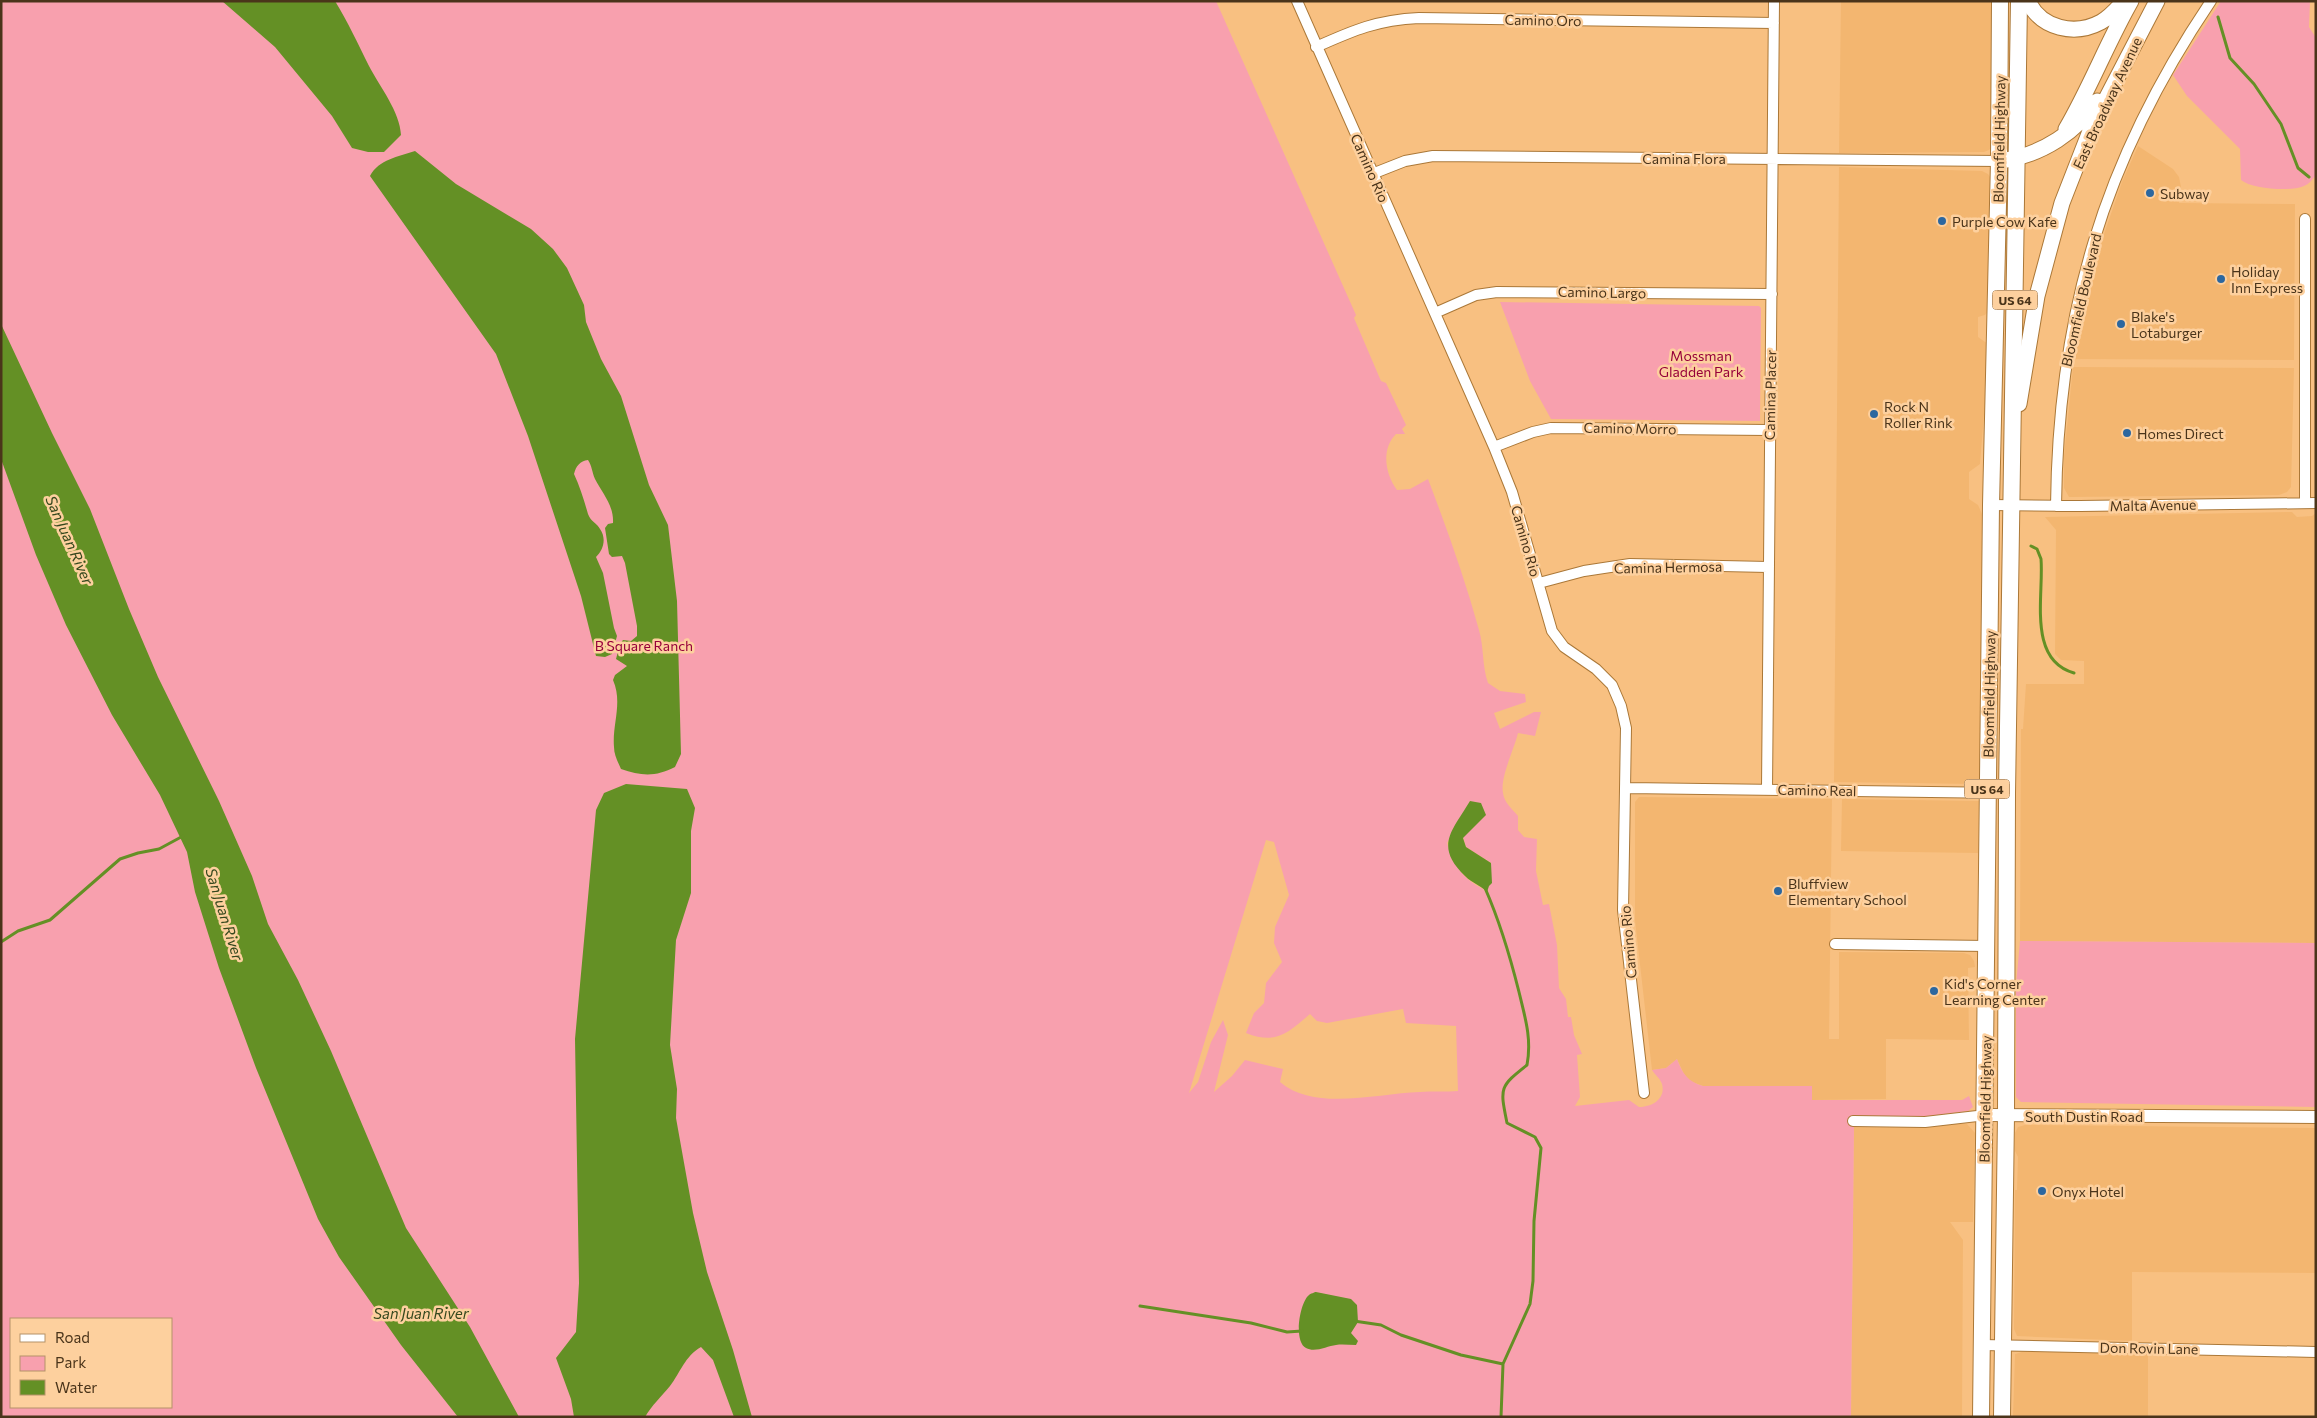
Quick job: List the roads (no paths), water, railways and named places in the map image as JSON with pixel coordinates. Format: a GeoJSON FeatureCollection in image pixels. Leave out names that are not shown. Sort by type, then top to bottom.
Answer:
{"type":"FeatureCollection","features":[{"type":"Feature","properties":{"kind":"highway","name":"Bloomfield Highway"},"geometry":{"type":"LineString","coordinates":[[1981,1417],[1986,1115],[1987,793],[1999,161],[2000,1]]}},
{"type":"Feature","properties":{"kind":"highway","name":"Bloomfield Highway"},"geometry":{"type":"LineString","coordinates":[[2002,1417],[2006,1115],[2007,793],[2014,443],[2019,1]]}},
{"type":"Feature","properties":{"kind":"main road"},"geometry":{"type":"LineString","coordinates":[[2028,1],[2044,20],[2057,27],[2073,29],[2094,25],[2104,20],[2124,1]]}},
{"type":"Feature","properties":{"kind":"main road","name":"East Broadway Avenue"},"geometry":{"type":"LineString","coordinates":[[1999,161],[2027,155],[2061,137],[2081,103],[2117,26],[2131,1]]}},
{"type":"Feature","properties":{"kind":"main road","name":"East Broadway Avenue"},"geometry":{"type":"LineString","coordinates":[[2014,443],[2024,369],[2037,296],[2062,203],[2092,126],[2155,4]]}},
{"type":"Feature","properties":{"kind":"main road"},"geometry":{"type":"LineString","coordinates":[[2061,137],[2075,127],[2089,112],[2155,4]]}},
{"type":"Feature","properties":{"kind":"street","name":"Camino Rio"},"geometry":{"type":"LineString","coordinates":[[1297,1],[1494,447],[1512,492],[1552,631],[1564,647],[1596,669],[1612,685],[1621,706],[1626,728],[1627,788],[1623,910],[1644,1093]]}},
{"type":"Feature","properties":{"kind":"street","name":"Camina Placer"},"geometry":{"type":"LineString","coordinates":[[1767,789],[1774,1]]}},
{"type":"Feature","properties":{"kind":"street","name":"Bloomfield Boulevard"},"geometry":{"type":"LineString","coordinates":[[2056,506],[2057,444],[2066,363],[2073,322],[2094,239],[2113,183],[2145,112],[2177,54],[2211,1]]}},
{"type":"Feature","properties":{"kind":"street","name":"Camino Oro"},"geometry":{"type":"LineString","coordinates":[[1316,46],[1362,26],[1391,20],[1419,18],[1774,23]]}},
{"type":"Feature","properties":{"kind":"street","name":"Camina Flora"},"geometry":{"type":"LineString","coordinates":[[1372,174],[1405,161],[1433,156],[1999,161]]}},
{"type":"Feature","properties":{"kind":"street"},"geometry":{"type":"LineString","coordinates":[[2305,219],[2310,503]]}},
{"type":"Feature","properties":{"kind":"street","name":"Camino Largo"},"geometry":{"type":"LineString","coordinates":[[1435,313],[1476,295],[1505,292],[1772,294]]}},
{"type":"Feature","properties":{"kind":"street","name":"Camino Morro"},"geometry":{"type":"LineString","coordinates":[[1494,447],[1533,432],[1552,428],[1769,430]]}},
{"type":"Feature","properties":{"kind":"street","name":"Malta Avenue"},"geometry":{"type":"LineString","coordinates":[[1991,505],[2310,503]]}},
{"type":"Feature","properties":{"kind":"street","name":"Camina Hermosa"},"geometry":{"type":"LineString","coordinates":[[1539,583],[1584,570],[1630,564],[1768,567]]}},
{"type":"Feature","properties":{"kind":"street","name":"Camino Real"},"geometry":{"type":"LineString","coordinates":[[1627,788],[2007,793]]}},
{"type":"Feature","properties":{"kind":"street"},"geometry":{"type":"LineString","coordinates":[[1835,944],[1986,946]]}},
{"type":"Feature","properties":{"kind":"street","name":"South Dustin Road"},"geometry":{"type":"LineString","coordinates":[[1853,1121],[1925,1122],[1986,1115],[2316,1118]]}},
{"type":"Feature","properties":{"kind":"street","name":"Don Rovin Lane"},"geometry":{"type":"LineString","coordinates":[[1982,1345],[2316,1352]]}},
{"type":"Feature","properties":{"kind":"water"},"geometry":{"type":"Polygon","coordinates":[[[222,1],[335,1],[389,100],[397,117],[401,135],[384,152],[368,152],[352,148],[332,116],[275,47],[222,1]]]}},
{"type":"Feature","properties":{"kind":"water"},"geometry":{"type":"Polygon","coordinates":[[[415,151],[456,184],[531,229],[553,249],[567,268],[584,305],[586,322],[601,359],[621,396],[649,485],[668,525],[677,601],[681,754],[675,767],[661,773],[635,773],[621,769],[615,753],[614,738],[617,697],[613,680],[615,675],[627,666],[616,659],[623,640],[631,641],[637,636],[637,626],[625,563],[622,556],[612,557],[609,554],[605,528],[608,524],[613,523],[612,510],[595,479],[588,460],[581,463],[577,466],[574,474],[589,517],[599,527],[604,540],[601,551],[596,557],[603,573],[617,636],[612,654],[605,657],[596,656],[581,596],[528,436],[496,354],[370,176],[384,162],[415,151]]]}},
{"type":"Feature","properties":{"kind":"water","name":"San Juan River"},"geometry":{"type":"Polygon","coordinates":[[[1,324],[90,509],[158,677],[219,801],[252,876],[268,924],[298,980],[331,1051],[406,1228],[470,1327],[519,1417],[458,1417],[401,1345],[339,1257],[318,1219],[256,1068],[219,968],[195,892],[187,852],[160,795],[112,715],[66,625],[36,555],[1,459],[1,324]]]}},
{"type":"Feature","properties":{"kind":"water"},"geometry":{"type":"Polygon","coordinates":[[[626,784],[687,789],[695,808],[691,831],[691,893],[676,940],[670,1045],[677,1089],[676,1118],[693,1213],[707,1272],[733,1350],[752,1417],[734,1417],[713,1360],[701,1347],[687,1360],[670,1386],[645,1417],[574,1417],[571,1399],[556,1358],[576,1332],[579,1283],[575,1039],[596,810],[604,793],[626,784]]]}},
{"type":"Feature","properties":{"kind":"water"},"geometry":{"type":"Polygon","coordinates":[[[1470,801],[1481,803],[1486,815],[1463,838],[1466,847],[1491,863],[1492,883],[1487,892],[1468,878],[1456,865],[1450,856],[1448,847],[1452,830],[1470,801]]]}},
{"type":"Feature","properties":{"kind":"water"},"geometry":{"type":"Polygon","coordinates":[[[1316,1292],[1351,1299],[1357,1305],[1358,1322],[1351,1333],[1358,1341],[1356,1345],[1338,1345],[1313,1350],[1306,1348],[1302,1344],[1299,1321],[1303,1305],[1310,1295],[1316,1292]]]}},
{"type":"Feature","properties":{"kind":"waterway"},"geometry":{"type":"LineString","coordinates":[[2218,17],[2230,58],[2254,84],[2281,124],[2298,168],[2309,177]]}},
{"type":"Feature","properties":{"kind":"waterway"},"geometry":{"type":"LineString","coordinates":[[2031,546],[2037,549],[2041,559],[2040,607],[2044,641],[2049,655],[2059,666],[2074,673]]}},
{"type":"Feature","properties":{"kind":"waterway"},"geometry":{"type":"LineString","coordinates":[[1,942],[18,931],[50,920],[120,859],[159,849],[183,836]]}},
{"type":"Feature","properties":{"kind":"waterway"},"geometry":{"type":"LineString","coordinates":[[1485,888],[1516,979],[1529,1046],[1527,1065],[1511,1078],[1504,1089],[1503,1102],[1507,1123],[1535,1137],[1541,1148],[1534,1221],[1533,1281],[1530,1304],[1503,1364],[1501,1417]]}},
{"type":"Feature","properties":{"kind":"waterway"},"geometry":{"type":"LineString","coordinates":[[1140,1306],[1251,1323],[1287,1332],[1302,1331]]}},
{"type":"Feature","properties":{"kind":"waterway"},"geometry":{"type":"LineString","coordinates":[[1354,1321],[1381,1325],[1401,1335],[1461,1355],[1503,1364]]}},
{"type":"Feature","properties":{"kind":"place","name":"Subway"},"geometry":{"type":"Point","coordinates":[2150,193]}},
{"type":"Feature","properties":{"kind":"place","name":"Purple Cow Kafe"},"geometry":{"type":"Point","coordinates":[1942,221]}},
{"type":"Feature","properties":{"kind":"place","name":"Holiday Inn Express"},"geometry":{"type":"Point","coordinates":[2221,279]}},
{"type":"Feature","properties":{"kind":"place","name":"Blake's Lotaburger"},"geometry":{"type":"Point","coordinates":[2121,324]}},
{"type":"Feature","properties":{"kind":"place","name":"Rock N Roller Rink"},"geometry":{"type":"Point","coordinates":[1874,414]}},
{"type":"Feature","properties":{"kind":"place","name":"Homes Direct"},"geometry":{"type":"Point","coordinates":[2127,433]}},
{"type":"Feature","properties":{"kind":"place","name":"Bluffview Elementary School"},"geometry":{"type":"Point","coordinates":[1778,891]}},
{"type":"Feature","properties":{"kind":"place","name":"Kid's Corner Learning Center"},"geometry":{"type":"Point","coordinates":[1934,991]}},
{"type":"Feature","properties":{"kind":"place","name":"Onyx Hotel"},"geometry":{"type":"Point","coordinates":[2042,1191]}},
{"type":"Feature","properties":{"kind":"park label","name":"Mossman Gladden Park"},"geometry":{"type":"Point","coordinates":[1701,364]}},
{"type":"Feature","properties":{"kind":"park label","name":"B Square Ranch"},"geometry":{"type":"Point","coordinates":[644,645]}}]}
